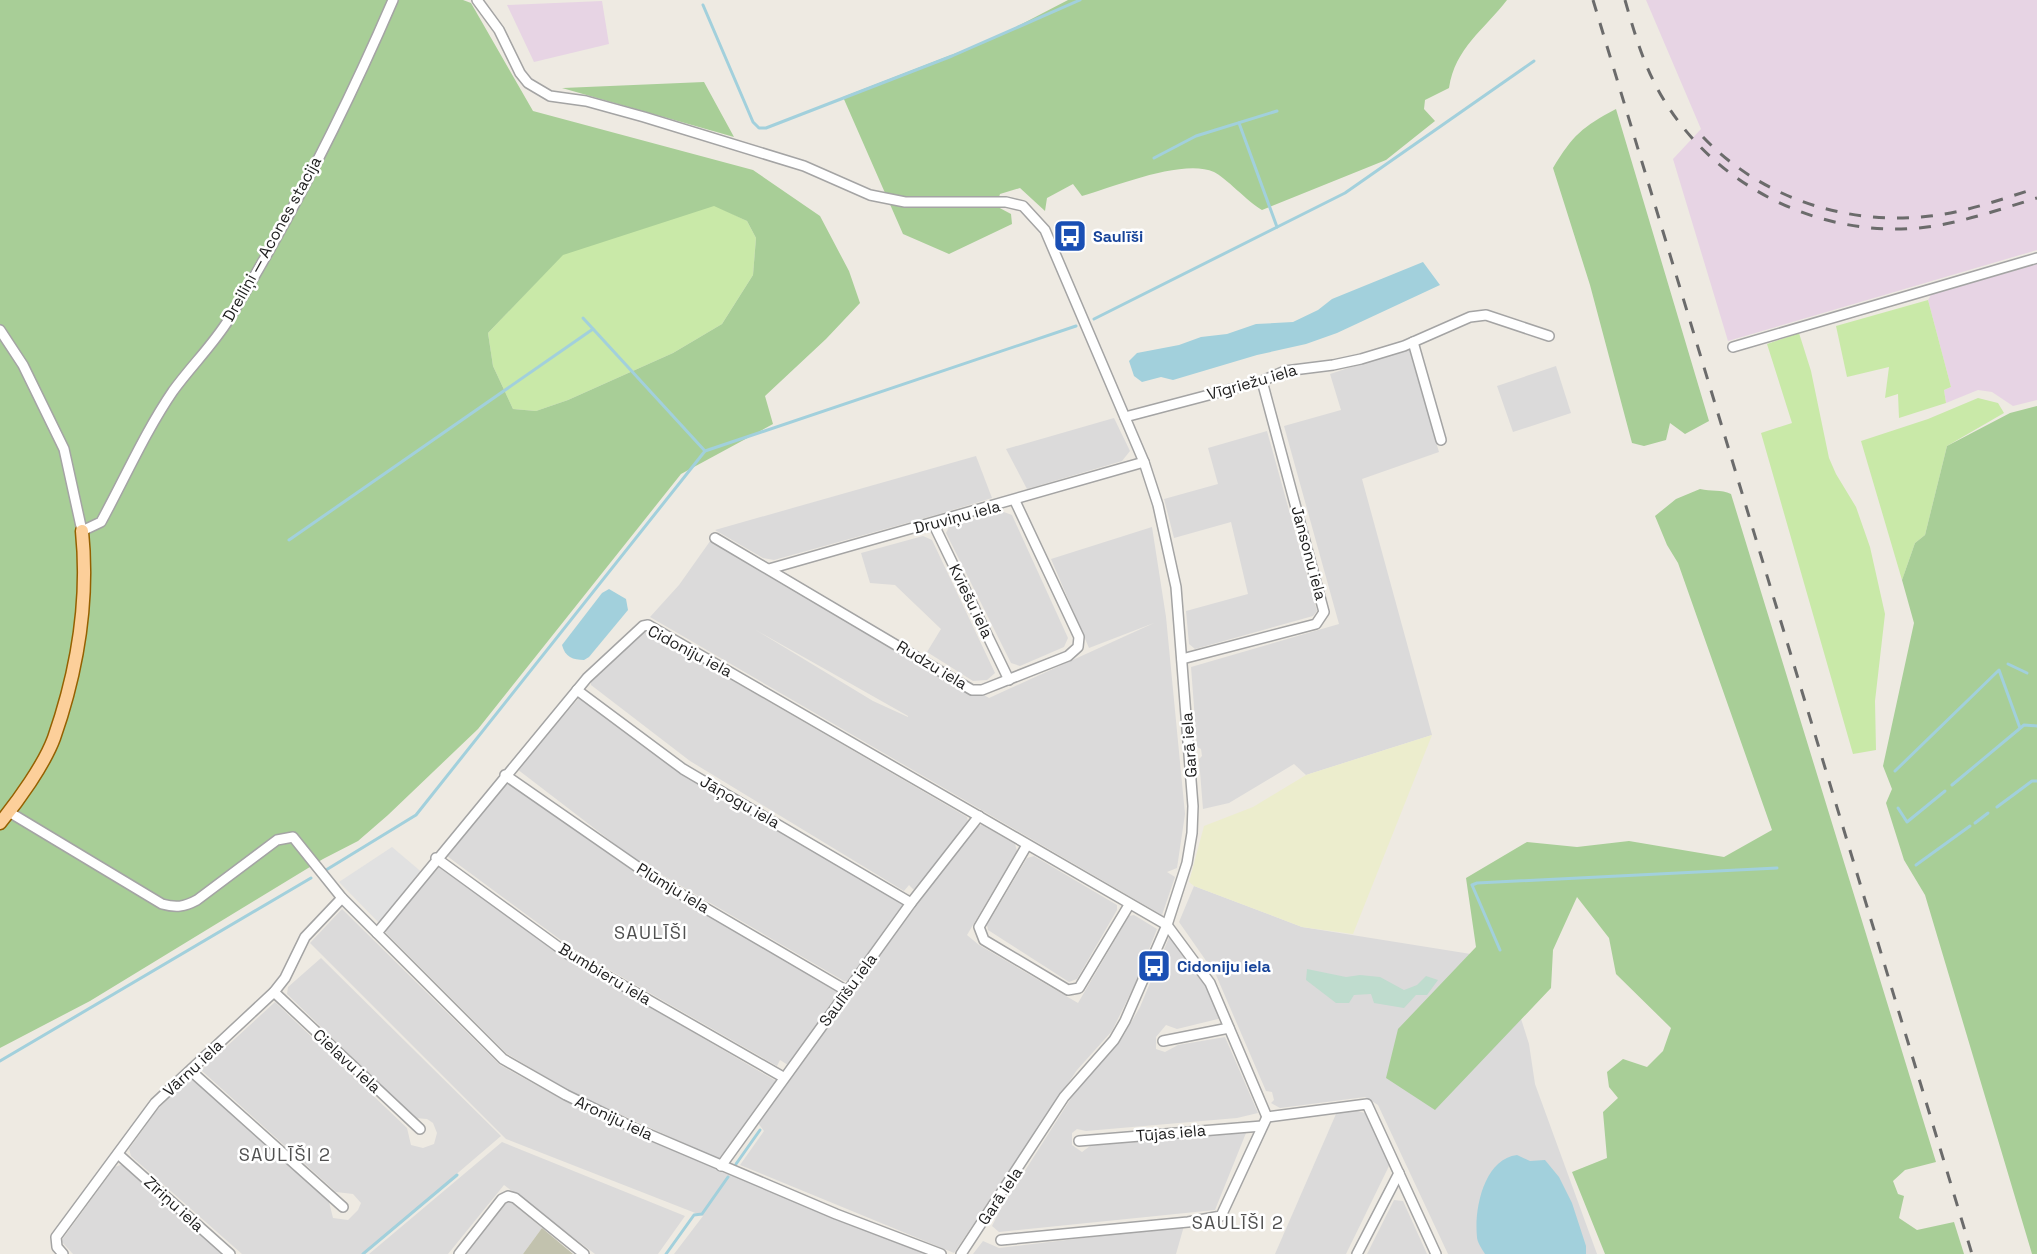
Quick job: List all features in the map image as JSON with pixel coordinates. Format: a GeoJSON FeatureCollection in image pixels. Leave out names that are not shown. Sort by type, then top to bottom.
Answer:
{"type":"FeatureCollection","features":[{"type":"Feature","properties":{"kind":"main road"},"geometry":{"type":"LineString","coordinates":[[0,823],[54,739],[75,660],[84,599],[82,531]]}},
{"type":"Feature","properties":{"kind":"street","name":"Dreiliņi — Acones stacija"},"geometry":{"type":"LineString","coordinates":[[82,531],[101,522],[173,391],[226,322],[255,275],[324,143],[393,0]]}},
{"type":"Feature","properties":{"kind":"street","name":"Garā iela"},"geometry":{"type":"LineString","coordinates":[[477,0],[499,30],[520,73],[528,83],[550,96],[586,101],[804,166],[870,195],[905,202],[1006,202],[1023,206],[1045,230],[1144,462],[1168,543],[1176,586],[1190,737],[1192,833],[1187,863],[1167,925],[1125,1021],[1114,1040],[1064,1097],[1013,1179],[961,1254]]}},
{"type":"Feature","properties":{"kind":"street"},"geometry":{"type":"LineString","coordinates":[[1733,347],[2037,258]]}},
{"type":"Feature","properties":{"kind":"street","name":"Vīgriežu iela"},"geometry":{"type":"LineString","coordinates":[[1125,417],[1262,381],[1285,371],[1333,366],[1413,342],[1470,317],[1486,315],[1549,336]]}},
{"type":"Feature","properties":{"kind":"street"},"geometry":{"type":"LineString","coordinates":[[0,330],[22,365],[64,449],[82,531]]}},
{"type":"Feature","properties":{"kind":"street"},"geometry":{"type":"LineString","coordinates":[[1413,342],[1441,440]]}},
{"type":"Feature","properties":{"kind":"street","name":"Jansonu iela"},"geometry":{"type":"LineString","coordinates":[[1182,659],[1316,624],[1324,612],[1262,381]]}},
{"type":"Feature","properties":{"kind":"street","name":"Druviņu iela"},"geometry":{"type":"LineString","coordinates":[[769,569],[1015,501],[1144,462]]}},
{"type":"Feature","properties":{"kind":"street","name":"Rudzu iela"},"geometry":{"type":"LineString","coordinates":[[715,538],[972,690],[982,690],[1068,656],[1078,647],[1079,637],[1015,501]]}},
{"type":"Feature","properties":{"kind":"street","name":"Kviešu iela"},"geometry":{"type":"LineString","coordinates":[[933,523],[1009,680]]}},
{"type":"Feature","properties":{"kind":"street","name":"Cidoniju iela"},"geometry":{"type":"LineString","coordinates":[[377,933],[436,858],[587,678],[643,626],[648,624],[1167,925],[1179,938],[1210,983],[1264,1121]]}},
{"type":"Feature","properties":{"kind":"street","name":"Jāņogu iela"},"geometry":{"type":"LineString","coordinates":[[577,690],[683,769],[911,903]]}},
{"type":"Feature","properties":{"kind":"street","name":"Plūmju iela"},"geometry":{"type":"LineString","coordinates":[[505,775],[652,877],[847,991]]}},
{"type":"Feature","properties":{"kind":"street","name":"Aroniju iela"},"geometry":{"type":"LineString","coordinates":[[9,812],[162,904],[176,908],[186,906],[261,850],[286,836],[293,837],[342,898],[503,1059],[576,1100],[721,1166],[941,1254]]}},
{"type":"Feature","properties":{"kind":"street","name":"Saulīšu iela"},"geometry":{"type":"LineString","coordinates":[[721,1166],[783,1077],[911,903],[979,816]]}},
{"type":"Feature","properties":{"kind":"street"},"geometry":{"type":"LineString","coordinates":[[1028,845],[980,927],[980,933],[984,940],[1068,990],[1074,991],[1079,988],[1129,905]]}},
{"type":"Feature","properties":{"kind":"street","name":"Bumbieru iela"},"geometry":{"type":"LineString","coordinates":[[436,858],[568,954],[783,1077]]}},
{"type":"Feature","properties":{"kind":"street","name":"Vārnu iela"},"geometry":{"type":"LineString","coordinates":[[60,1251],[56,1237],[155,1103],[274,992],[285,978],[305,937],[342,898]]}},
{"type":"Feature","properties":{"kind":"street","name":"Cielavu iela"},"geometry":{"type":"LineString","coordinates":[[274,992],[420,1129]]}},
{"type":"Feature","properties":{"kind":"street"},"geometry":{"type":"LineString","coordinates":[[1163,1041],[1229,1028]]}},
{"type":"Feature","properties":{"kind":"street"},"geometry":{"type":"LineString","coordinates":[[191,1071],[343,1207]]}},
{"type":"Feature","properties":{"kind":"street"},"geometry":{"type":"LineString","coordinates":[[1000,1240],[1188,1222],[1221,1216],[1264,1121],[1367,1104],[1436,1254]]}},
{"type":"Feature","properties":{"kind":"street","name":"Tūjas iela"},"geometry":{"type":"LineString","coordinates":[[1079,1141],[1264,1121]]}},
{"type":"Feature","properties":{"kind":"street","name":"Zīriņu iela"},"geometry":{"type":"LineString","coordinates":[[118,1154],[230,1254]]}},
{"type":"Feature","properties":{"kind":"street"},"geometry":{"type":"LineString","coordinates":[[1358,1254],[1399,1173]]}},
{"type":"Feature","properties":{"kind":"street"},"geometry":{"type":"LineString","coordinates":[[459,1254],[502,1199],[508,1196],[515,1198],[584,1254]]}},
{"type":"Feature","properties":{"kind":"shaded area"},"geometry":{"type":"Polygon","coordinates":[[[1646,0],[2037,0],[2037,250],[1728,341],[1673,159],[1701,129],[1646,0]]]}},
{"type":"Feature","properties":{"kind":"shaded area"},"geometry":{"type":"Polygon","coordinates":[[[602,1],[609,44],[534,62],[507,5],[602,1]]]}},
{"type":"Feature","properties":{"kind":"shaded area"},"geometry":{"type":"Polygon","coordinates":[[[2037,264],[2037,400],[2013,406],[1992,392],[1978,390],[1946,403],[1944,390],[1951,387],[1928,300],[1931,295],[2037,264]]]}},
{"type":"Feature","properties":{"kind":"shaded area"},"geometry":{"type":"Polygon","coordinates":[[[1409,348],[1439,452],[1362,479],[1432,735],[1306,775],[1294,764],[1229,803],[1203,809],[1199,759],[1202,756],[1201,749],[1197,747],[1191,667],[1339,624],[1284,426],[1341,410],[1330,374],[1409,348]]]}},
{"type":"Feature","properties":{"kind":"shaded area"},"geometry":{"type":"Polygon","coordinates":[[[1556,366],[1571,413],[1513,432],[1497,386],[1556,366]]]}},
{"type":"Feature","properties":{"kind":"shaded area"},"geometry":{"type":"Polygon","coordinates":[[[1114,418],[1130,451],[1122,461],[1027,489],[1006,449],[1114,418]]]}},
{"type":"Feature","properties":{"kind":"shaded area"},"geometry":{"type":"Polygon","coordinates":[[[1267,431],[1317,611],[1313,616],[1195,649],[1189,644],[1186,611],[1248,594],[1231,522],[1174,538],[1164,499],[1218,484],[1208,448],[1267,431]]]}},
{"type":"Feature","properties":{"kind":"shaded area"},"geometry":{"type":"Polygon","coordinates":[[[976,456],[992,498],[939,514],[774,560],[763,558],[715,530],[976,456]]]}},
{"type":"Feature","properties":{"kind":"shaded area"},"geometry":{"type":"Polygon","coordinates":[[[1001,511],[1012,515],[1068,638],[1064,647],[1020,666],[1011,663],[946,533],[949,527],[1001,511]]]}},
{"type":"Feature","properties":{"kind":"shaded area"},"geometry":{"type":"Polygon","coordinates":[[[1152,527],[1166,617],[1185,814],[1177,868],[1167,872],[1175,877],[1162,915],[650,617],[679,585],[713,537],[989,698],[1154,623],[1089,648],[1051,559],[1152,527]],[[754,629],[873,701],[908,716],[754,629]]]}},
{"type":"Feature","properties":{"kind":"shaded area"},"geometry":{"type":"Polygon","coordinates":[[[923,536],[932,540],[995,673],[987,680],[973,681],[927,652],[941,629],[895,585],[870,583],[861,553],[923,536]]]}},
{"type":"Feature","properties":{"kind":"shaded area"},"geometry":{"type":"Polygon","coordinates":[[[644,629],[967,817],[968,822],[916,892],[909,885],[904,891],[690,761],[591,685],[591,679],[644,629]]]}},
{"type":"Feature","properties":{"kind":"shaded area"},"geometry":{"type":"Polygon","coordinates":[[[579,698],[680,773],[904,904],[850,981],[844,981],[633,858],[517,769],[579,698]]]}},
{"type":"Feature","properties":{"kind":"shaded area"},"geometry":{"type":"Polygon","coordinates":[[[1432,735],[1353,934],[1302,927],[1194,886],[1189,882],[1204,826],[1253,807],[1306,775],[1432,735]]]}},
{"type":"Feature","properties":{"kind":"shaded area"},"geometry":{"type":"Polygon","coordinates":[[[506,782],[841,996],[788,1065],[780,1060],[777,1066],[573,949],[447,856],[450,849],[506,782]]]}},
{"type":"Feature","properties":{"kind":"shaded area"},"geometry":{"type":"Polygon","coordinates":[[[982,825],[1015,844],[1017,851],[967,935],[979,945],[1078,1003],[1129,916],[1134,915],[1157,929],[1137,980],[1112,1031],[1077,1070],[954,1253],[740,1165],[764,1131],[758,1123],[830,1021],[976,826],[982,825]]]}},
{"type":"Feature","properties":{"kind":"shaded area"},"geometry":{"type":"Polygon","coordinates":[[[392,847],[425,875],[382,926],[339,882],[392,847]]]}},
{"type":"Feature","properties":{"kind":"shaded area"},"geometry":{"type":"Polygon","coordinates":[[[1034,856],[1117,905],[1117,910],[1077,979],[1069,982],[988,930],[987,925],[1027,858],[1034,856]]]}},
{"type":"Feature","properties":{"kind":"shaded area"},"geometry":{"type":"Polygon","coordinates":[[[439,867],[563,956],[776,1081],[719,1159],[571,1092],[506,1053],[386,933],[386,928],[439,867]]]}},
{"type":"Feature","properties":{"kind":"shaded area"},"geometry":{"type":"Polygon","coordinates":[[[1194,886],[1302,927],[1502,959],[1529,1044],[1535,1084],[1597,1254],[1448,1254],[1378,1105],[1365,1097],[1280,1108],[1271,1103],[1274,1100],[1272,1092],[1266,1091],[1216,975],[1179,922],[1194,886]]]}},
{"type":"Feature","properties":{"kind":"shaded area"},"geometry":{"type":"Polygon","coordinates":[[[342,909],[500,1065],[591,1115],[925,1254],[674,1254],[703,1216],[506,1139],[310,943],[342,909]]]}},
{"type":"Feature","properties":{"kind":"shaded area"},"geometry":{"type":"Polygon","coordinates":[[[1170,935],[1207,985],[1222,1018],[1177,1029],[1166,1025],[1156,1037],[1156,1049],[1165,1052],[1178,1045],[1225,1037],[1258,1113],[1237,1118],[1086,1131],[1077,1129],[1072,1133],[1072,1145],[1082,1152],[1094,1143],[1246,1133],[1215,1210],[999,1232],[992,1226],[1000,1210],[1075,1092],[1122,1038],[1140,1007],[1170,935]]]}},
{"type":"Feature","properties":{"kind":"shaded area"},"geometry":{"type":"Polygon","coordinates":[[[321,958],[501,1136],[363,1254],[242,1254],[131,1156],[129,1149],[157,1110],[190,1077],[329,1202],[333,1218],[348,1220],[358,1210],[361,1203],[353,1194],[336,1192],[201,1070],[275,1002],[407,1128],[411,1145],[423,1148],[434,1144],[437,1133],[433,1123],[427,1119],[415,1118],[287,994],[288,987],[321,958]]]}},
{"type":"Feature","properties":{"kind":"shaded area"},"geometry":{"type":"Polygon","coordinates":[[[1307,969],[1346,977],[1360,975],[1380,977],[1404,990],[1417,985],[1426,976],[1438,980],[1427,995],[1416,995],[1404,1008],[1374,1003],[1371,994],[1354,995],[1349,1003],[1336,1003],[1306,980],[1307,969]]]}},
{"type":"Feature","properties":{"kind":"shaded area"},"geometry":{"type":"Polygon","coordinates":[[[1355,1110],[1368,1114],[1389,1166],[1346,1254],[1275,1254],[1336,1114],[1355,1110]]]}},
{"type":"Feature","properties":{"kind":"shaded area"},"geometry":{"type":"Polygon","coordinates":[[[502,1142],[685,1216],[658,1254],[595,1254],[504,1185],[448,1254],[369,1254],[502,1142]]]}},
{"type":"Feature","properties":{"kind":"shaded area"},"geometry":{"type":"Polygon","coordinates":[[[123,1164],[222,1254],[73,1254],[61,1241],[115,1167],[123,1164]]]}},
{"type":"Feature","properties":{"kind":"shaded area"},"geometry":{"type":"Polygon","coordinates":[[[507,1199],[542,1228],[523,1254],[466,1254],[507,1199]]]}},
{"type":"Feature","properties":{"kind":"shaded area"},"geometry":{"type":"Polygon","coordinates":[[[1394,1200],[1403,1201],[1427,1254],[1367,1254],[1394,1200]]]}},
{"type":"Feature","properties":{"kind":"shaded area"},"geometry":{"type":"Polygon","coordinates":[[[1184,1226],[1176,1254],[973,1254],[983,1241],[999,1248],[1184,1226]]]}},
{"type":"Feature","properties":{"kind":"shaded area"},"geometry":{"type":"Polygon","coordinates":[[[542,1228],[573,1254],[523,1254],[542,1228]]]}},
{"type":"Feature","properties":{"kind":"green space"},"geometry":{"type":"Polygon","coordinates":[[[0,0],[463,0],[471,3],[533,111],[753,170],[820,216],[849,271],[860,303],[826,339],[765,396],[773,424],[681,474],[478,729],[358,841],[323,859],[90,1001],[0,1048],[0,0]],[[714,206],[563,255],[488,333],[493,366],[513,409],[536,411],[568,400],[673,353],[722,324],[753,275],[756,238],[747,221],[714,206]]]}},
{"type":"Feature","properties":{"kind":"green space"},"geometry":{"type":"Polygon","coordinates":[[[1068,0],[1507,0],[1464,50],[1452,74],[1449,88],[1425,100],[1424,109],[1435,121],[1386,160],[1262,210],[1214,172],[1185,169],[1148,175],[1082,196],[1073,184],[1047,198],[1045,211],[1020,188],[1000,194],[996,206],[1011,214],[1012,224],[949,254],[903,234],[843,97],[995,38],[1068,0]]]}},
{"type":"Feature","properties":{"kind":"green space"},"geometry":{"type":"Polygon","coordinates":[[[704,82],[734,137],[562,88],[563,88],[704,82]]]}},
{"type":"Feature","properties":{"kind":"green space"},"geometry":{"type":"Polygon","coordinates":[[[1616,109],[1709,421],[1685,434],[1670,423],[1666,440],[1644,446],[1632,443],[1590,285],[1553,168],[1566,147],[1579,133],[1616,109]]]}},
{"type":"Feature","properties":{"kind":"green space"},"geometry":{"type":"Polygon","coordinates":[[[714,205],[747,221],[756,238],[753,275],[722,324],[673,353],[568,400],[536,411],[513,409],[493,366],[488,333],[563,254],[714,205]]]}},
{"type":"Feature","properties":{"kind":"green space"},"geometry":{"type":"Polygon","coordinates":[[[1928,300],[1951,387],[1944,390],[1946,403],[1899,418],[1898,394],[1885,398],[1889,367],[1847,377],[1836,326],[1928,300]]]}},
{"type":"Feature","properties":{"kind":"green space"},"geometry":{"type":"Polygon","coordinates":[[[1799,333],[1811,371],[1829,458],[1856,507],[1870,547],[1885,614],[1875,701],[1876,750],[1853,754],[1761,433],[1792,423],[1767,344],[1799,333]]]}},
{"type":"Feature","properties":{"kind":"green space"},"geometry":{"type":"Polygon","coordinates":[[[1978,398],[1998,403],[2004,413],[1947,446],[1925,535],[1915,543],[1902,580],[1861,441],[1928,419],[1978,398]]]}},
{"type":"Feature","properties":{"kind":"green space"},"geometry":{"type":"Polygon","coordinates":[[[2037,406],[2037,1254],[2032,1254],[1925,895],[1904,860],[1886,803],[1892,789],[1883,766],[1914,623],[1902,580],[1915,543],[1925,535],[1947,446],[2010,413],[2037,406]]]}},
{"type":"Feature","properties":{"kind":"green space"},"geometry":{"type":"Polygon","coordinates":[[[1700,489],[1731,494],[1936,1162],[1905,1170],[1893,1181],[1898,1194],[1904,1196],[1899,1218],[1917,1230],[1954,1222],[1964,1254],[1605,1254],[1572,1172],[1607,1158],[1603,1112],[1618,1098],[1609,1087],[1607,1072],[1623,1059],[1647,1067],[1663,1051],[1671,1028],[1616,974],[1609,938],[1577,897],[1553,950],[1551,988],[1435,1110],[1386,1078],[1398,1029],[1476,947],[1466,878],[1527,842],[1577,847],[1629,841],[1724,857],[1772,830],[1678,563],[1667,545],[1655,516],[1676,499],[1700,489]]]}},
{"type":"Feature","properties":{"kind":"water"},"geometry":{"type":"Polygon","coordinates":[[[1423,262],[1440,285],[1337,333],[1306,344],[1257,355],[1173,380],[1161,377],[1142,382],[1134,376],[1129,361],[1137,353],[1179,345],[1201,337],[1227,334],[1256,324],[1293,322],[1318,310],[1332,299],[1423,262]]]}},
{"type":"Feature","properties":{"kind":"water"},"geometry":{"type":"Polygon","coordinates":[[[609,589],[626,599],[628,610],[589,657],[584,660],[570,657],[562,645],[602,593],[609,589]]]}},
{"type":"Feature","properties":{"kind":"water"},"geometry":{"type":"Polygon","coordinates":[[[1517,1155],[1530,1161],[1545,1160],[1559,1177],[1572,1203],[1586,1246],[1586,1254],[1485,1254],[1477,1237],[1477,1213],[1483,1187],[1496,1166],[1517,1155]]]}},
{"type":"Feature","properties":{"kind":"waterway"},"geometry":{"type":"LineString","coordinates":[[703,5],[753,122],[759,128],[766,128],[952,56],[1080,0]]}},
{"type":"Feature","properties":{"kind":"waterway"},"geometry":{"type":"LineString","coordinates":[[1094,319],[1345,193],[1534,61]]}},
{"type":"Feature","properties":{"kind":"waterway"},"geometry":{"type":"LineString","coordinates":[[1154,158],[1196,136],[1277,111]]}},
{"type":"Feature","properties":{"kind":"waterway"},"geometry":{"type":"LineString","coordinates":[[1239,123],[1277,227]]}},
{"type":"Feature","properties":{"kind":"waterway"},"geometry":{"type":"LineString","coordinates":[[583,318],[705,451]]}},
{"type":"Feature","properties":{"kind":"waterway"},"geometry":{"type":"LineString","coordinates":[[326,870],[416,815],[705,451],[1076,326]]}},
{"type":"Feature","properties":{"kind":"waterway"},"geometry":{"type":"LineString","coordinates":[[289,540],[593,329]]}},
{"type":"Feature","properties":{"kind":"waterway"},"geometry":{"type":"LineString","coordinates":[[2008,664],[2027,673]]}},
{"type":"Feature","properties":{"kind":"waterway"},"geometry":{"type":"LineString","coordinates":[[1895,771],[1999,670],[2020,728]]}},
{"type":"Feature","properties":{"kind":"waterway"},"geometry":{"type":"LineString","coordinates":[[1952,785],[2024,725],[2037,726]]}},
{"type":"Feature","properties":{"kind":"waterway"},"geometry":{"type":"LineString","coordinates":[[1997,807],[2032,781],[2037,781]]}},
{"type":"Feature","properties":{"kind":"waterway"},"geometry":{"type":"LineString","coordinates":[[1898,808],[1907,822],[1945,791]]}},
{"type":"Feature","properties":{"kind":"waterway"},"geometry":{"type":"LineString","coordinates":[[1975,823],[1988,813]]}},
{"type":"Feature","properties":{"kind":"waterway"},"geometry":{"type":"LineString","coordinates":[[1916,865],[1970,826]]}},
{"type":"Feature","properties":{"kind":"waterway"},"geometry":{"type":"LineString","coordinates":[[1500,950],[1472,885],[1477,883],[1777,868]]}},
{"type":"Feature","properties":{"kind":"waterway"},"geometry":{"type":"LineString","coordinates":[[0,1061],[311,878]]}},
{"type":"Feature","properties":{"kind":"waterway"},"geometry":{"type":"LineString","coordinates":[[736,1164],[760,1130]]}},
{"type":"Feature","properties":{"kind":"waterway"},"geometry":{"type":"LineString","coordinates":[[363,1254],[457,1175]]}},
{"type":"Feature","properties":{"kind":"waterway"},"geometry":{"type":"LineString","coordinates":[[666,1254],[694,1215],[702,1214],[728,1177]]}},
{"type":"Feature","properties":{"kind":"railway"},"geometry":{"type":"LineString","coordinates":[[1593,0],[1972,1254]]}},
{"type":"Feature","properties":{"kind":"railway"},"geometry":{"type":"LineString","coordinates":[[1625,0],[1649,72],[1675,117],[1702,148],[1733,175],[1768,197],[1805,213],[1845,224],[1886,229],[1941,225],[2037,198]]}},
{"type":"Feature","properties":{"kind":"railway"},"geometry":{"type":"LineString","coordinates":[[1703,137],[1726,158],[1751,176],[1778,191],[1807,203],[1868,216],[1899,218],[1944,214],[1984,205],[2037,188]]}},
{"type":"Feature","properties":{"kind":"place","name":"Saulīši"},"geometry":{"type":"Point","coordinates":[1070,236]}},
{"type":"Feature","properties":{"kind":"place","name":"Cidoniju iela"},"geometry":{"type":"Point","coordinates":[1154,966]}},
{"type":"Feature","properties":{"kind":"district","name":"SAULĪŠI"},"geometry":{"type":"Point","coordinates":[651,932]}},
{"type":"Feature","properties":{"kind":"district","name":"SAULĪŠI 2"},"geometry":{"type":"Point","coordinates":[285,1154]}},
{"type":"Feature","properties":{"kind":"district","name":"SAULĪŠI 2"},"geometry":{"type":"Point","coordinates":[1238,1222]}}]}
